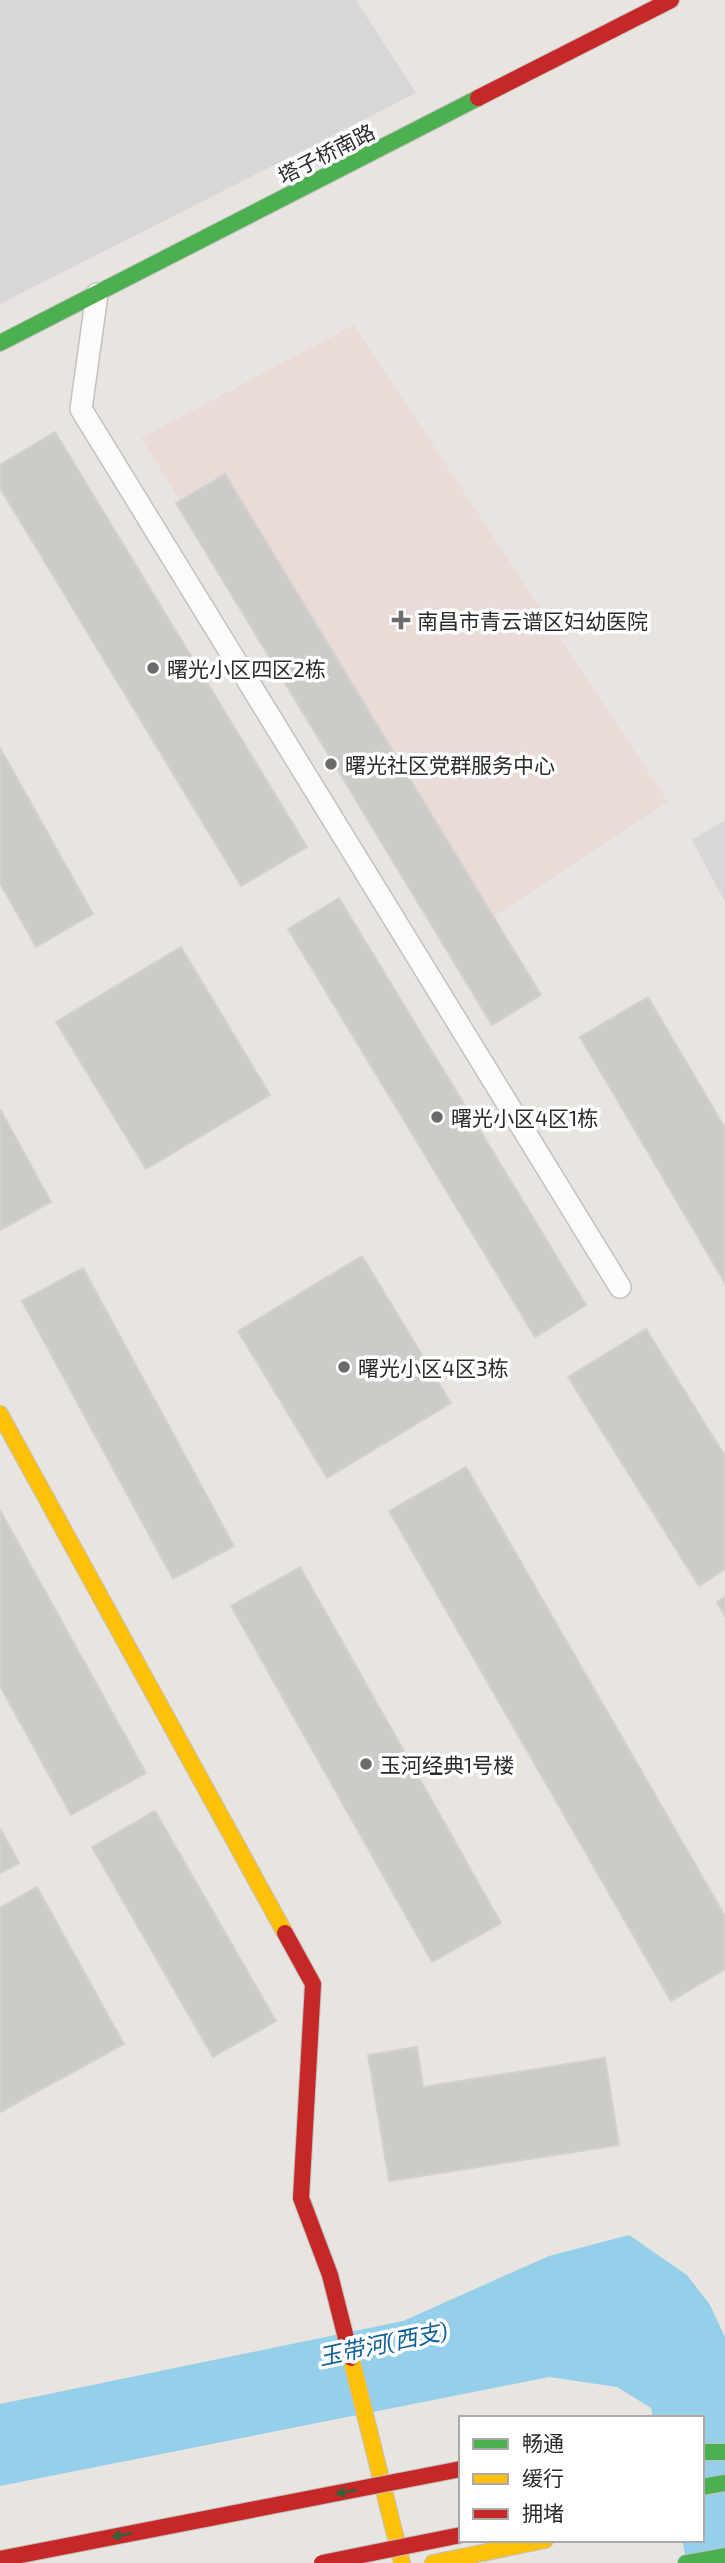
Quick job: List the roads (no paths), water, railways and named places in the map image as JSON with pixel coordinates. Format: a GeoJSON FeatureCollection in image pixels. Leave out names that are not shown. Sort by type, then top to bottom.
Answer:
{"type":"FeatureCollection","features":[{"type":"Feature","properties":{"kind":"main road","name":"塔子桥南路"},"geometry":{"type":"LineString","coordinates":[[0,343],[671,0]]}},
{"type":"Feature","properties":{"kind":"main road"},"geometry":{"type":"LineString","coordinates":[[0,1414],[313,1984],[301,2198],[330,2275],[402,2563]]}},
{"type":"Feature","properties":{"kind":"main road"},"geometry":{"type":"LineString","coordinates":[[704,2452],[725,2452]]}},
{"type":"Feature","properties":{"kind":"main road"},"geometry":{"type":"LineString","coordinates":[[0,2559],[459,2469]]}},
{"type":"Feature","properties":{"kind":"main road"},"geometry":{"type":"LineString","coordinates":[[704,2487],[725,2483]]}},
{"type":"Feature","properties":{"kind":"main road"},"geometry":{"type":"LineString","coordinates":[[322,2563],[459,2535]]}},
{"type":"Feature","properties":{"kind":"main road"},"geometry":{"type":"LineString","coordinates":[[433,2563],[535,2542]]}},
{"type":"Feature","properties":{"kind":"main road"},"geometry":{"type":"LineString","coordinates":[[686,2563],[725,2556]]}},
{"type":"Feature","properties":{"kind":"lane"},"geometry":{"type":"LineString","coordinates":[[97,294],[81,409],[620,1287]]}},
{"type":"Feature","properties":{"kind":"water","name":"玉带河(西支)"},"geometry":{"type":"Polygon","coordinates":[[[629,2235],[687,2275],[710,2305],[725,2337],[725,2563],[687,2563],[682,2542],[704,2542],[704,2416],[653,2416],[651,2408],[617,2387],[549,2377],[0,2486],[0,2404],[403,2321],[549,2256],[629,2235]]]}},
{"type":"Feature","properties":{"kind":"place","name":"南昌市青云谱区妇幼医院"},"geometry":{"type":"Point","coordinates":[401,620]}},
{"type":"Feature","properties":{"kind":"place","name":"曙光小区四区2栋"},"geometry":{"type":"Point","coordinates":[153,668]}},
{"type":"Feature","properties":{"kind":"place","name":"曙光社区党群服务中心"},"geometry":{"type":"Point","coordinates":[331,764]}},
{"type":"Feature","properties":{"kind":"place","name":"曙光小区4区1栋"},"geometry":{"type":"Point","coordinates":[437,1117]}},
{"type":"Feature","properties":{"kind":"place","name":"曙光小区4区3栋"},"geometry":{"type":"Point","coordinates":[344,1367]}},
{"type":"Feature","properties":{"kind":"place","name":"玉河经典1号楼"},"geometry":{"type":"Point","coordinates":[366,1764]}}]}
